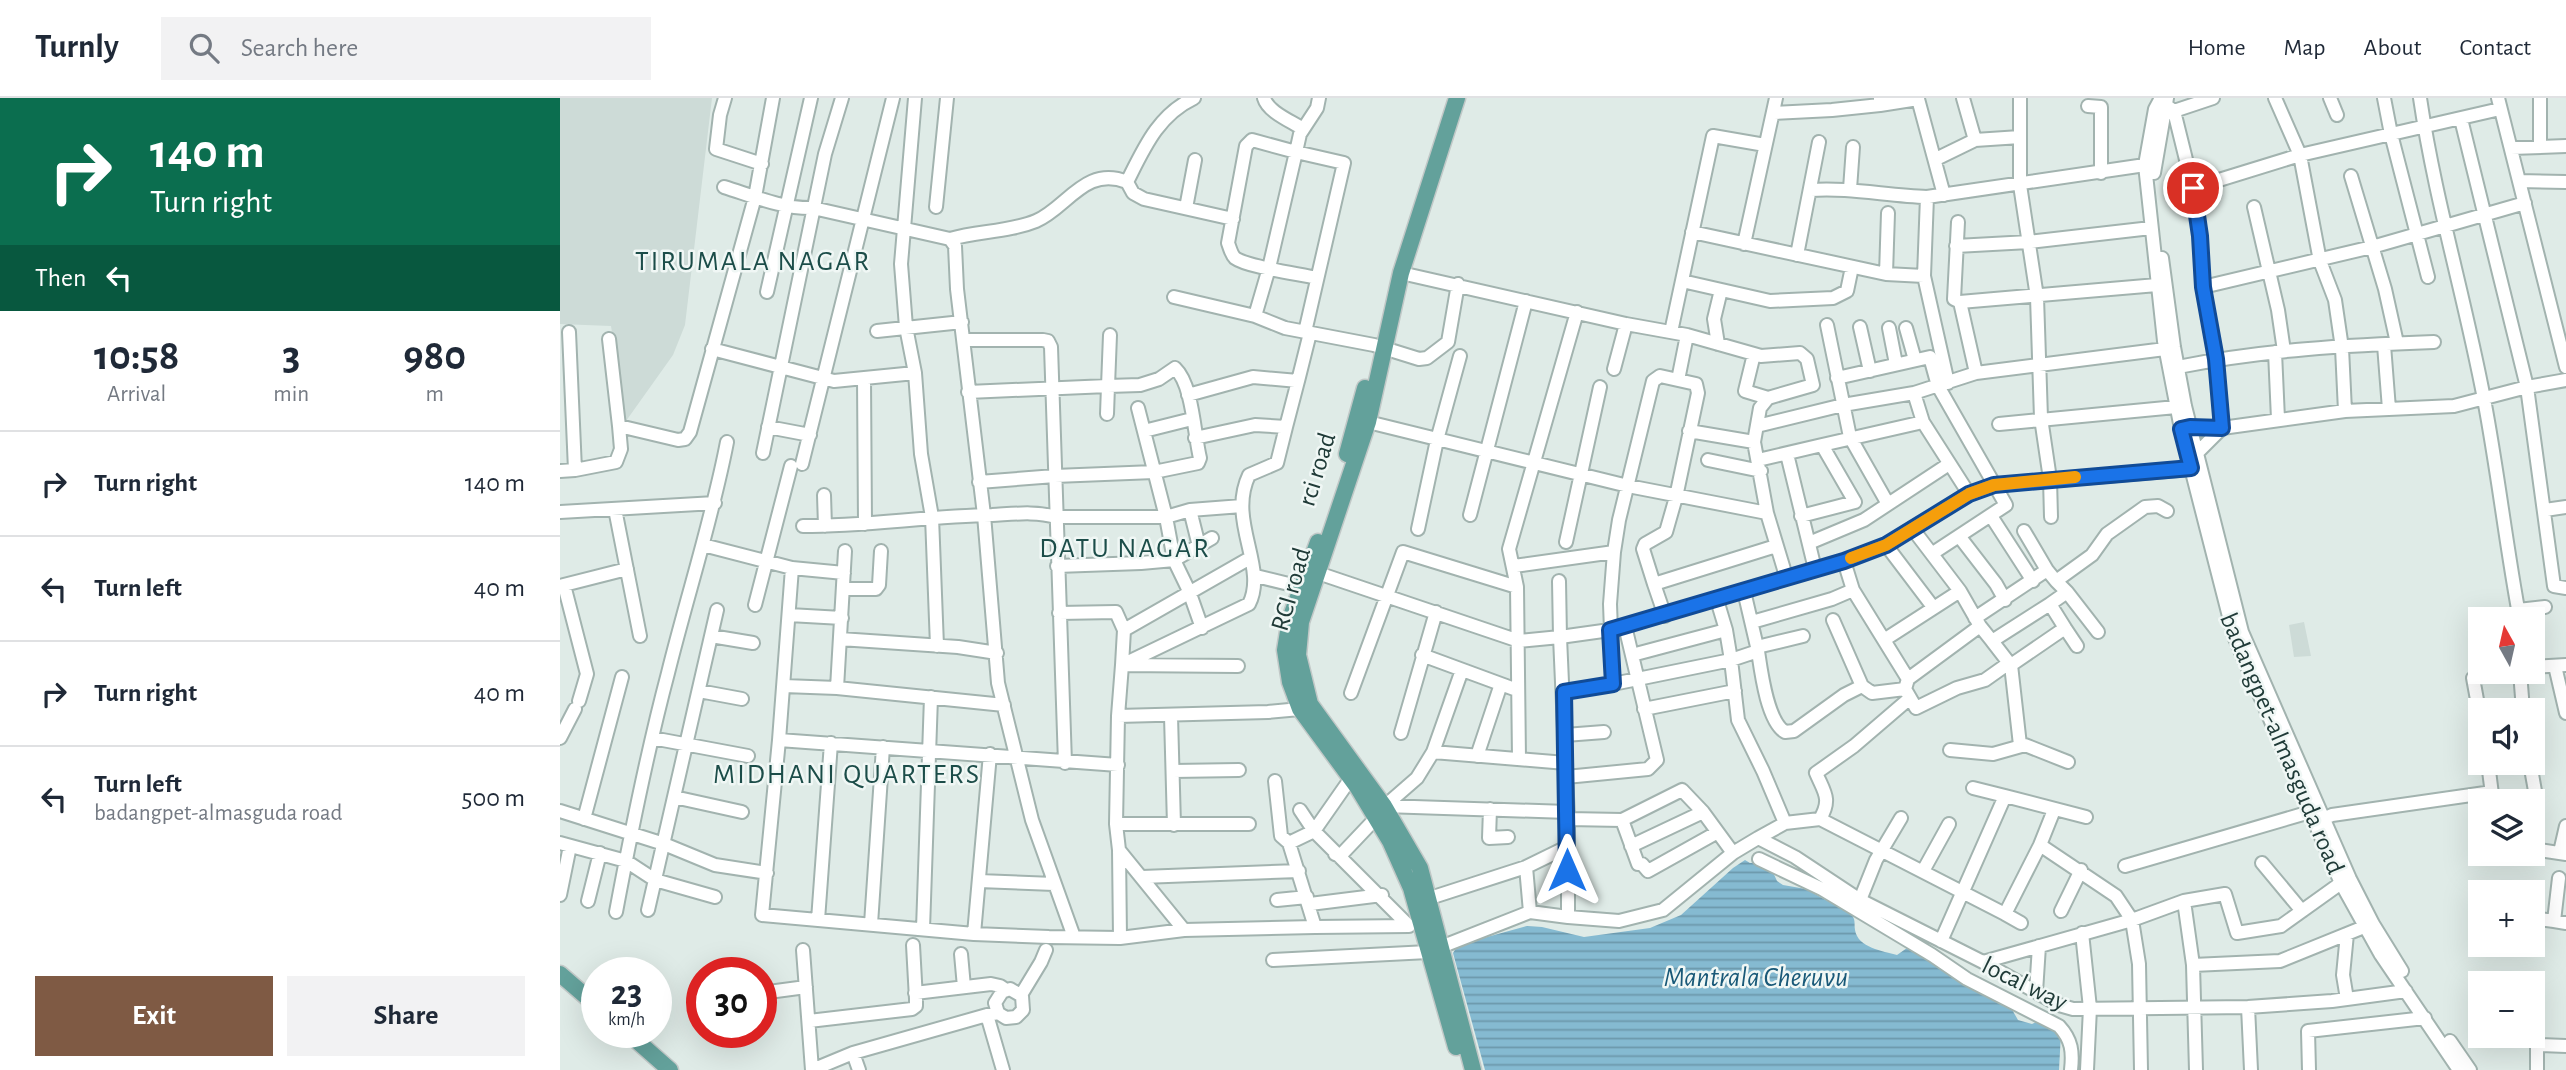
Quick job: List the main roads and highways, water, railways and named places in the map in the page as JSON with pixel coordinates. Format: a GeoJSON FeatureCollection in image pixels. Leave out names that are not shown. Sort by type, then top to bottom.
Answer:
{"type":"FeatureCollection","features":[{"type":"Feature","properties":{"kind":"main road","name":"rci road"},"geometry":{"type":"LineString","coordinates":[[1446,98],[1392,270],[1379,346],[1331,509],[1290,620],[1285,650],[1290,682],[1351,778],[1382,809],[1390,841],[1435,949],[1462,1070]]}},
{"type":"Feature","properties":{"kind":"main road","name":"RCI road"},"geometry":{"type":"LineString","coordinates":[[1457,98],[1379,346],[1368,422],[1301,622],[1298,655],[1305,706],[1382,809],[1420,868],[1430,898],[1435,949],[1473,1070]]}},
{"type":"Feature","properties":{"kind":"main road"},"geometry":{"type":"LineString","coordinates":[[560,974],[581,992]]}},
{"type":"Feature","properties":{"kind":"main road"},"geometry":{"type":"LineString","coordinates":[[645,1048],[670,1070]]}},
{"type":"Feature","properties":{"kind":"water","name":"Mantrala Cheruvu"},"geometry":{"type":"Polygon","coordinates":[[[1745,860],[1750,863],[1760,862],[1771,868],[1777,881],[1783,885],[1806,889],[1851,914],[1857,936],[1866,945],[1897,955],[1907,948],[1914,953],[1925,954],[2010,1006],[2018,1020],[2032,1024],[2040,1020],[2061,1033],[2059,1070],[1485,1070],[1453,953],[1458,945],[1527,926],[1584,937],[1650,928],[1681,915],[1745,860]]]}},
{"type":"Feature","properties":{"kind":"district","name":"TIRUMALA NAGAR"},"geometry":{"type":"Point","coordinates":[753,260]}},
{"type":"Feature","properties":{"kind":"district","name":"DATU NAGAR"},"geometry":{"type":"Point","coordinates":[1125,547]}},
{"type":"Feature","properties":{"kind":"district","name":"MIDHANI QUARTERS"},"geometry":{"type":"Point","coordinates":[847,773]}}]}
